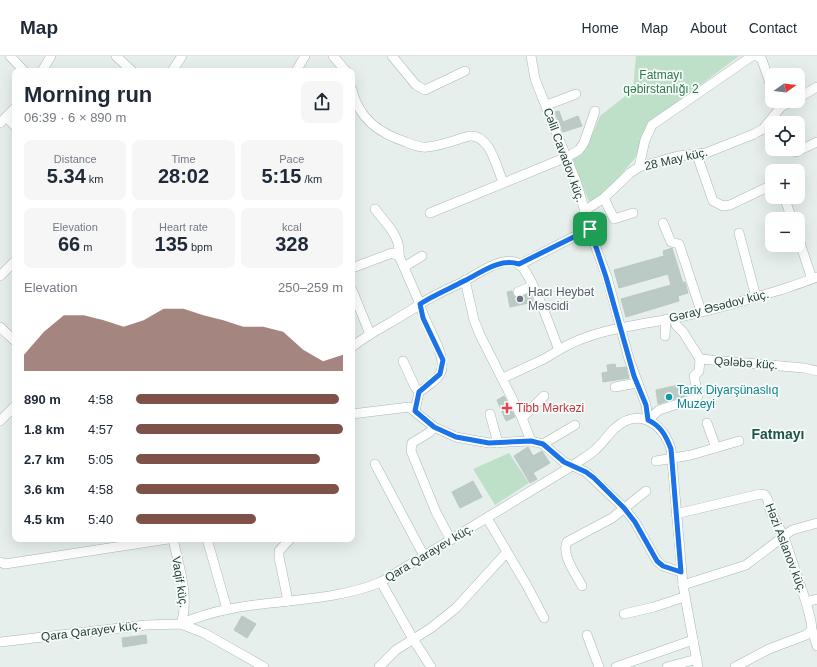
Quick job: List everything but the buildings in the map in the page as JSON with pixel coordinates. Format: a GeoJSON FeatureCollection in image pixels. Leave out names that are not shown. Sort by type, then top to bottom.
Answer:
{"type":"FeatureCollection","features":[{"type":"Feature","properties":{"kind":"street"},"geometry":{"type":"LineString","coordinates":[[10,56],[21,68]]}},
{"type":"Feature","properties":{"kind":"street"},"geometry":{"type":"LineString","coordinates":[[44,68],[51,56]]}},
{"type":"Feature","properties":{"kind":"street"},"geometry":{"type":"LineString","coordinates":[[116,56],[129,68]]}},
{"type":"Feature","properties":{"kind":"street"},"geometry":{"type":"LineString","coordinates":[[174,68],[182,56]]}},
{"type":"Feature","properties":{"kind":"street"},"geometry":{"type":"LineString","coordinates":[[298,68],[305,56]]}},
{"type":"Feature","properties":{"kind":"street"},"geometry":{"type":"LineString","coordinates":[[333,56],[343,68]]}},
{"type":"Feature","properties":{"kind":"street"},"geometry":{"type":"LineString","coordinates":[[392,56],[416,84],[425,90],[465,71]]}},
{"type":"Feature","properties":{"kind":"street","name":"Cəlil Cavadov küç."},"geometry":{"type":"LineString","coordinates":[[531,56],[536,79],[567,157],[606,277],[637,383],[646,405],[648,420]]}},
{"type":"Feature","properties":{"kind":"street"},"geometry":{"type":"LineString","coordinates":[[639,167],[645,140],[652,125],[752,56],[758,56],[762,60],[765,69]]}},
{"type":"Feature","properties":{"kind":"street"},"geometry":{"type":"LineString","coordinates":[[805,94],[817,87]]}},
{"type":"Feature","properties":{"kind":"street"},"geometry":{"type":"LineString","coordinates":[[546,105],[576,94]]}},
{"type":"Feature","properties":{"kind":"street"},"geometry":{"type":"LineString","coordinates":[[355,98],[365,117],[381,132],[391,137],[426,148],[475,135],[483,139],[487,144],[503,182]]}},
{"type":"Feature","properties":{"kind":"street","name":"28 May küç."},"geometry":{"type":"LineString","coordinates":[[584,211],[604,198],[630,173],[639,167],[678,156],[697,155],[754,134],[763,129],[780,108]]}},
{"type":"Feature","properties":{"kind":"street"},"geometry":{"type":"LineString","coordinates":[[12,111],[3,120],[12,124]]}},
{"type":"Feature","properties":{"kind":"street"},"geometry":{"type":"LineString","coordinates":[[430,213],[567,157],[579,150],[584,143],[595,111]]}},
{"type":"Feature","properties":{"kind":"street"},"geometry":{"type":"LineString","coordinates":[[805,148],[817,142]]}},
{"type":"Feature","properties":{"kind":"street"},"geometry":{"type":"LineString","coordinates":[[697,155],[713,201],[719,205],[730,205],[765,188]]}},
{"type":"Feature","properties":{"kind":"street"},"geometry":{"type":"LineString","coordinates":[[604,198],[614,219],[633,213]]}},
{"type":"Feature","properties":{"kind":"street"},"geometry":{"type":"LineString","coordinates":[[375,209],[398,240],[400,246],[399,256],[420,304],[423,318],[443,360],[440,374],[419,392],[415,411]]}},
{"type":"Feature","properties":{"kind":"street"},"geometry":{"type":"LineString","coordinates":[[663,223],[671,242],[678,244],[680,247],[701,311]]}},
{"type":"Feature","properties":{"kind":"street"},"geometry":{"type":"LineString","coordinates":[[519,264],[590,229]]}},
{"type":"Feature","properties":{"kind":"street"},"geometry":{"type":"LineString","coordinates":[[739,232],[756,297]]}},
{"type":"Feature","properties":{"kind":"street"},"geometry":{"type":"LineString","coordinates":[[804,252],[815,278]]}},
{"type":"Feature","properties":{"kind":"street"},"geometry":{"type":"LineString","coordinates":[[355,267],[392,253],[399,256]]}},
{"type":"Feature","properties":{"kind":"street"},"geometry":{"type":"LineString","coordinates":[[404,267],[422,256]]}},
{"type":"Feature","properties":{"kind":"street"},"geometry":{"type":"LineString","coordinates":[[355,345],[370,334],[404,316],[420,304],[478,272],[498,264],[513,262],[519,264],[532,286],[559,350]]}},
{"type":"Feature","properties":{"kind":"street"},"geometry":{"type":"LineString","coordinates":[[0,276],[12,264]]}},
{"type":"Feature","properties":{"kind":"street","name":"Gəray Əsədov küç."},"geometry":{"type":"LineString","coordinates":[[503,378],[544,360],[559,350],[586,337],[620,328],[670,319],[756,297],[815,278]]}},
{"type":"Feature","properties":{"kind":"street"},"geometry":{"type":"LineString","coordinates":[[465,280],[474,320],[480,335],[503,378],[531,441]]}},
{"type":"Feature","properties":{"kind":"street"},"geometry":{"type":"LineString","coordinates":[[518,292],[532,286]]}},
{"type":"Feature","properties":{"kind":"street"},"geometry":{"type":"LineString","coordinates":[[355,297],[370,334]]}},
{"type":"Feature","properties":{"kind":"street"},"geometry":{"type":"LineString","coordinates":[[665,336],[670,319]]}},
{"type":"Feature","properties":{"kind":"street","name":"Qələbə küç."},"geometry":{"type":"LineString","coordinates":[[670,319],[683,332],[700,359],[817,371]]}},
{"type":"Feature","properties":{"kind":"street"},"geometry":{"type":"LineString","coordinates":[[0,327],[12,338]]}},
{"type":"Feature","properties":{"kind":"street"},"geometry":{"type":"LineString","coordinates":[[667,667],[698,663],[684,597],[672,458],[668,440],[664,433],[659,427],[648,420],[659,410],[694,398],[694,376],[699,371],[700,359]]}},
{"type":"Feature","properties":{"kind":"street"},"geometry":{"type":"LineString","coordinates":[[403,361],[415,387],[419,392]]}},
{"type":"Feature","properties":{"kind":"street"},"geometry":{"type":"LineString","coordinates":[[615,387],[637,383]]}},
{"type":"Feature","properties":{"kind":"street"},"geometry":{"type":"LineString","coordinates":[[522,418],[544,396]]}},
{"type":"Feature","properties":{"kind":"street"},"geometry":{"type":"LineString","coordinates":[[355,414],[403,406],[415,411],[434,427],[456,437],[498,443],[531,441],[543,444],[572,466],[586,472],[594,478],[624,508],[635,522],[657,561],[663,566],[681,572]]}},
{"type":"Feature","properties":{"kind":"street"},"geometry":{"type":"LineString","coordinates":[[0,421],[12,409]]}},
{"type":"Feature","properties":{"kind":"street"},"geometry":{"type":"LineString","coordinates":[[490,414],[498,443]]}},
{"type":"Feature","properties":{"kind":"street","name":"Qara Qarayev küç."},"geometry":{"type":"LineString","coordinates":[[0,642],[146,625],[181,624],[208,613],[227,609],[347,593],[381,582],[572,466],[594,451],[618,426],[633,420],[648,420]]}},
{"type":"Feature","properties":{"kind":"street"},"geometry":{"type":"LineString","coordinates":[[707,423],[716,448]]}},
{"type":"Feature","properties":{"kind":"street"},"geometry":{"type":"LineString","coordinates":[[543,444],[575,425]]}},
{"type":"Feature","properties":{"kind":"street"},"geometry":{"type":"LineString","coordinates":[[434,427],[430,432],[412,443],[411,451],[436,512],[451,540]]}},
{"type":"Feature","properties":{"kind":"street"},"geometry":{"type":"LineString","coordinates":[[656,461],[716,448],[739,441]]}},
{"type":"Feature","properties":{"kind":"street"},"geometry":{"type":"LineString","coordinates":[[375,464],[424,556]]}},
{"type":"Feature","properties":{"kind":"street"},"geometry":{"type":"LineString","coordinates":[[582,586],[567,558],[564,547],[566,542],[602,524],[646,491]]}},
{"type":"Feature","properties":{"kind":"street","name":"Həzi Aslanov küç."},"geometry":{"type":"LineString","coordinates":[[676,514],[760,494],[765,495],[768,500],[770,510],[784,537],[806,602],[817,646]]}},
{"type":"Feature","properties":{"kind":"street"},"geometry":{"type":"LineString","coordinates":[[487,518],[544,618]]}},
{"type":"Feature","properties":{"kind":"street"},"geometry":{"type":"LineString","coordinates":[[683,585],[746,566],[792,530],[817,523]]}},
{"type":"Feature","properties":{"kind":"street"},"geometry":{"type":"LineString","coordinates":[[0,562],[5,564],[148,542]]}},
{"type":"Feature","properties":{"kind":"street","name":"Vaqif küç."},"geometry":{"type":"LineString","coordinates":[[174,542],[186,600],[186,611],[181,624]]}},
{"type":"Feature","properties":{"kind":"street"},"geometry":{"type":"LineString","coordinates":[[208,542],[227,609]]}},
{"type":"Feature","properties":{"kind":"street"},"geometry":{"type":"LineString","coordinates":[[287,542],[279,552],[279,557],[288,601]]}},
{"type":"Feature","properties":{"kind":"street"},"geometry":{"type":"LineString","coordinates":[[379,667],[396,650],[431,628],[456,608],[507,552]]}},
{"type":"Feature","properties":{"kind":"street"},"geometry":{"type":"LineString","coordinates":[[381,582],[413,639],[431,667]]}},
{"type":"Feature","properties":{"kind":"street"},"geometry":{"type":"LineString","coordinates":[[624,614],[654,608],[684,597]]}},
{"type":"Feature","properties":{"kind":"street"},"geometry":{"type":"LineString","coordinates":[[806,602],[817,599]]}},
{"type":"Feature","properties":{"kind":"street","name":"Qara Qarayev küç."},"geometry":{"type":"LineString","coordinates":[[181,624],[204,633],[260,666]]}},
{"type":"Feature","properties":{"kind":"street"},"geometry":{"type":"LineString","coordinates":[[735,667],[760,653],[806,635],[812,630]]}},
{"type":"Feature","properties":{"kind":"street"},"geometry":{"type":"LineString","coordinates":[[587,635],[599,667]]}},
{"type":"Feature","properties":{"kind":"street"},"geometry":{"type":"LineString","coordinates":[[616,667],[693,640]]}},
{"type":"Feature","properties":{"kind":"green space","name":"Fatmayı qəbirstanlığı 2"},"geometry":{"type":"Polygon","coordinates":[[[636,56],[739,56],[651,122],[635,158],[610,188],[589,202],[572,159],[586,150],[600,116],[633,90],[636,56]]]}},
{"type":"Feature","properties":{"kind":"green space"},"geometry":{"type":"Polygon","coordinates":[[[509,453],[529,483],[495,505],[473,469],[509,453]]]}},
{"type":"Feature","properties":{"kind":"place","name":"Hacı Heybət Məscidi"},"geometry":{"type":"Point","coordinates":[520,299]}},
{"type":"Feature","properties":{"kind":"place","name":"Tarix Diyarşünaslıq Muzeyi"},"geometry":{"type":"Point","coordinates":[669,397]}},
{"type":"Feature","properties":{"kind":"place","name":"Tibb Mərkəzi"},"geometry":{"type":"Point","coordinates":[507,408]}},
{"type":"Feature","properties":{"kind":"district","name":"Fatmayı"},"geometry":{"type":"Point","coordinates":[778,434]}},
{"type":"Feature","properties":{"kind":"route"},"geometry":{"type":"LineString","coordinates":[[590,229],[612,296],[634,376],[646,405],[648,420],[659,427],[664,433],[671,449],[681,572],[663,566],[657,561],[629,513],[594,478],[586,472],[564,462],[543,444],[537,441],[489,443],[456,437],[434,427],[415,411],[419,392],[440,374],[443,360],[423,318],[420,304],[478,272],[503,263],[513,262],[519,264],[590,229]]}}]}
